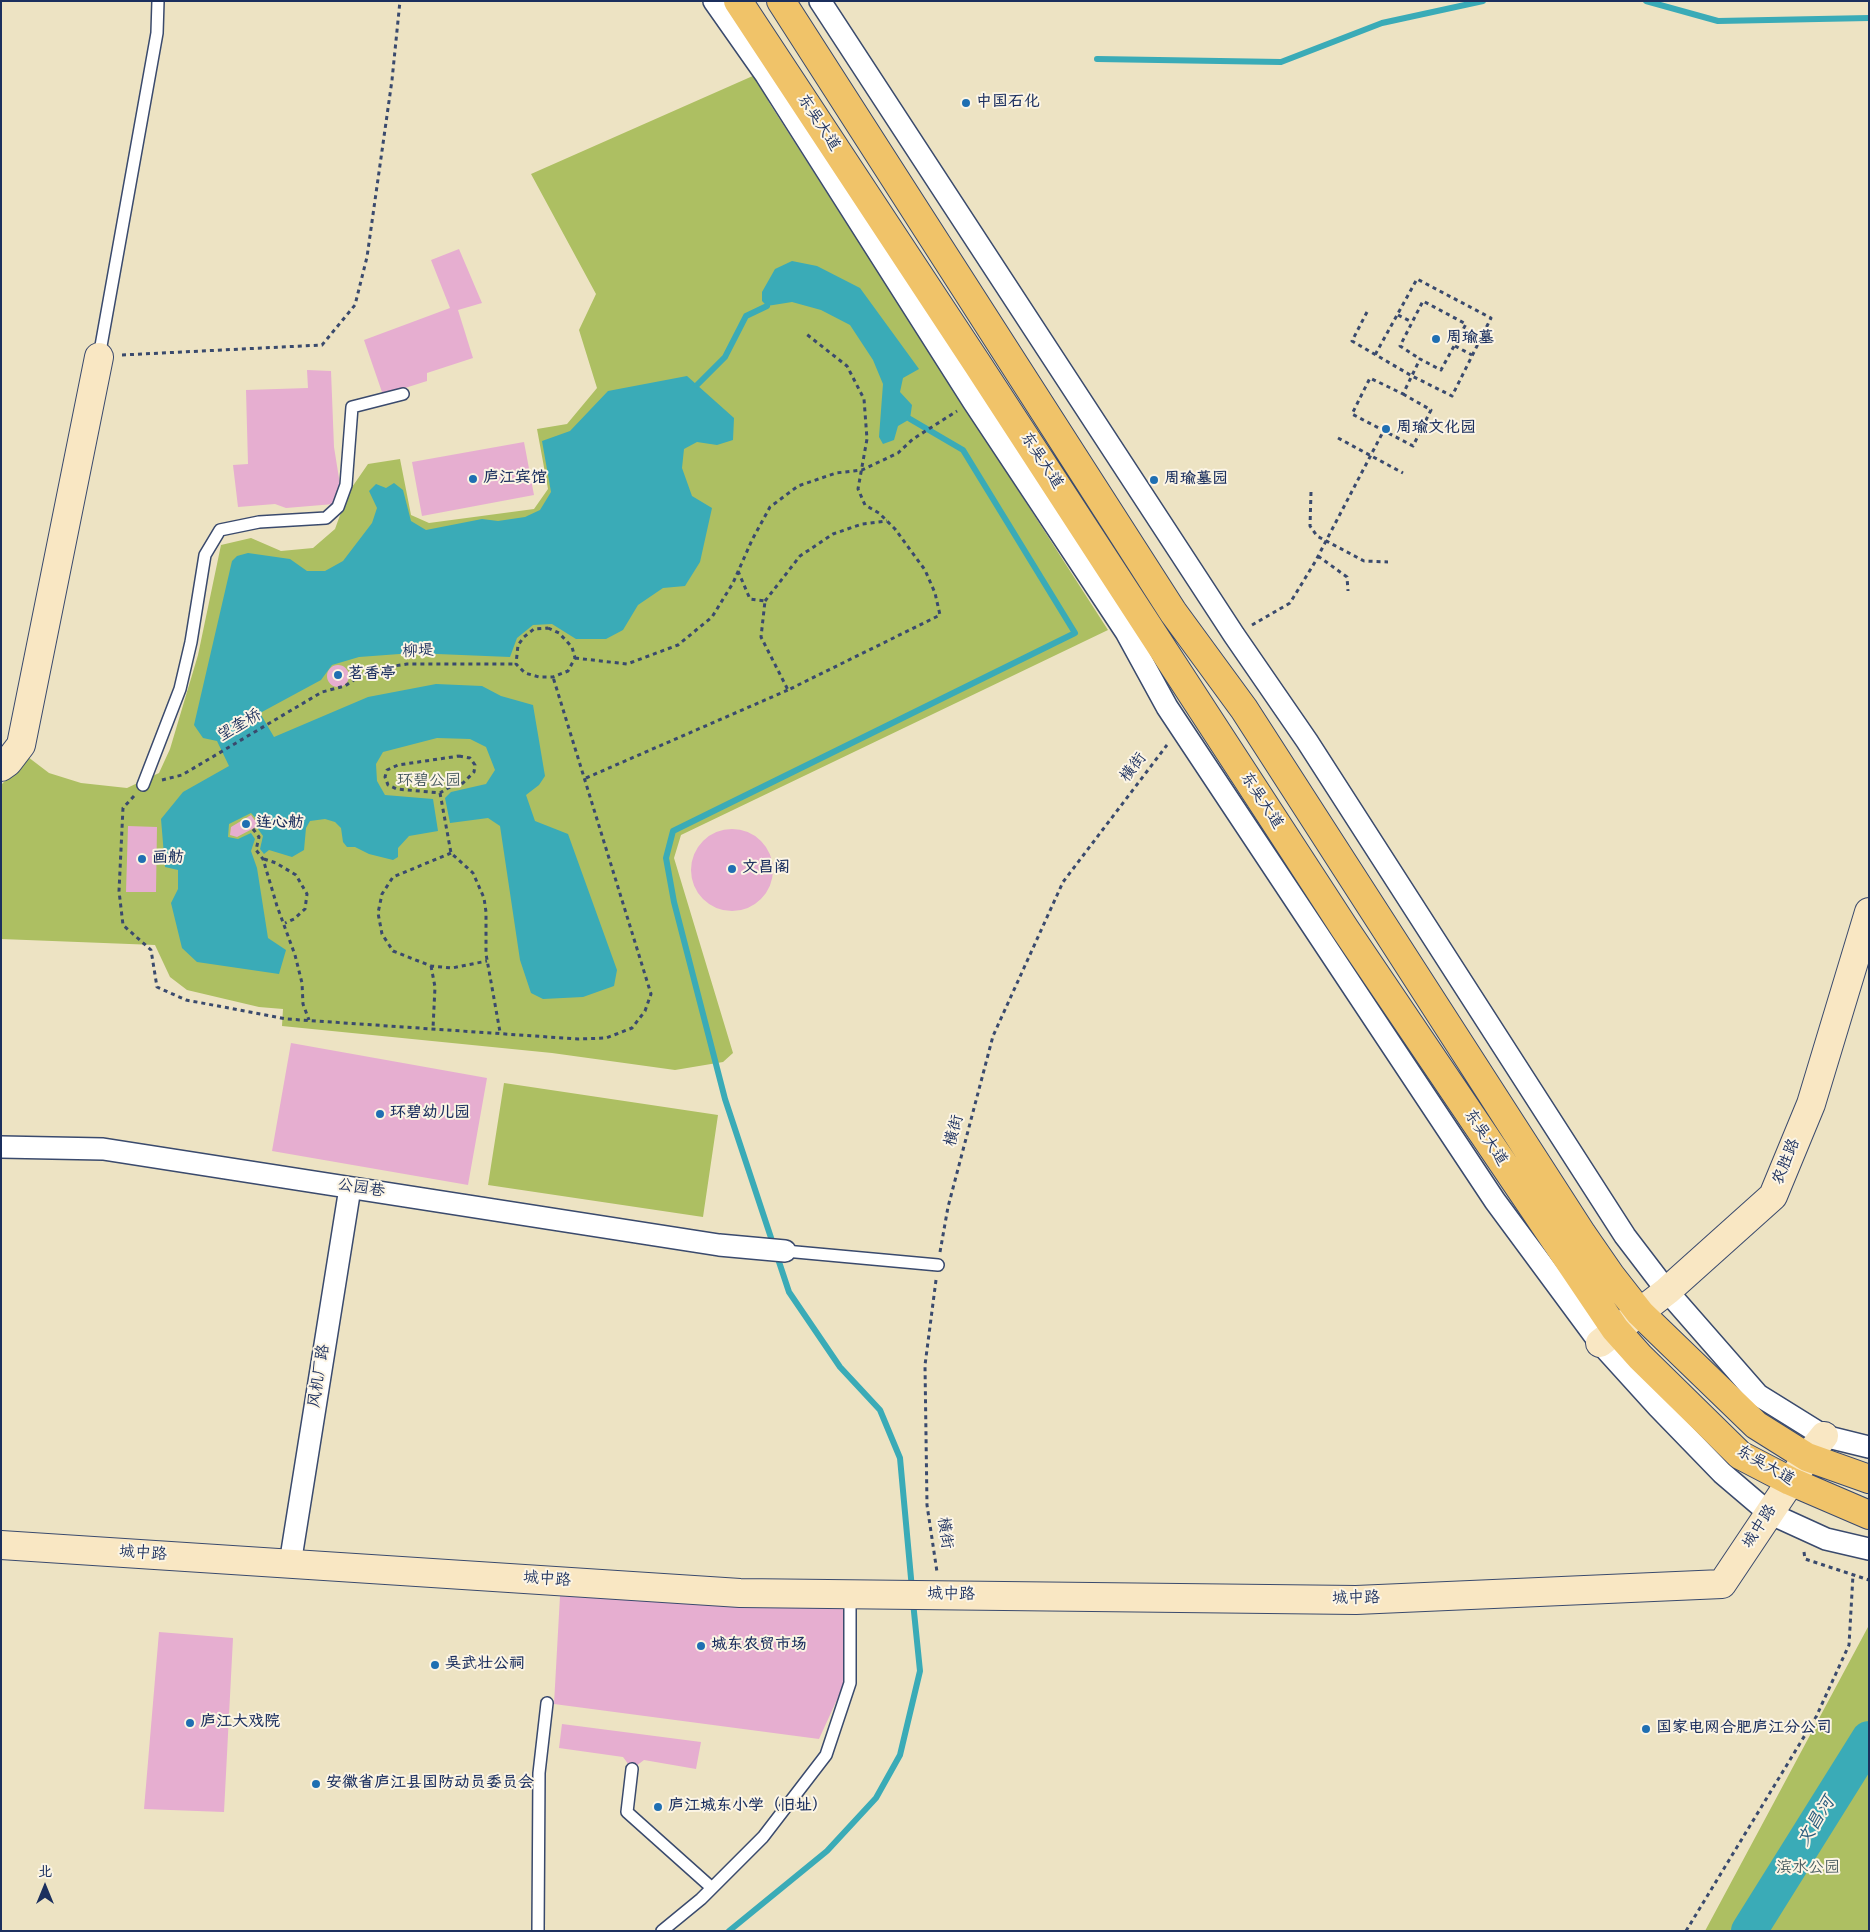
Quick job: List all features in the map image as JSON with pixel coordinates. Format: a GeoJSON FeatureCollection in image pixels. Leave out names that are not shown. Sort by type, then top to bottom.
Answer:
{"type":"FeatureCollection","features":[{"type":"Feature","properties":{"kind":"main road","name":"东吴大道"},"geometry":{"type":"LineString","coordinates":[[738,1],[978,365],[1608,1336],[1640,1357],[1740,1455],[1790,1482],[1869,1515]]}},
{"type":"Feature","properties":{"kind":"main road","name":"东吴大道"},"geometry":{"type":"LineString","coordinates":[[781,1],[1173,612],[1244,709],[1582,1234],[1640,1313],[1756,1425],[1807,1457],[1869,1479]]}},
{"type":"Feature","properties":{"kind":"street"},"geometry":{"type":"LineString","coordinates":[[714,1],[766,75],[973,401],[1126,632],[1167,707],[1495,1201],[1608,1336],[1658,1407],[1716,1466],[1769,1513],[1826,1539],[1867,1548]]}},
{"type":"Feature","properties":{"kind":"street"},"geometry":{"type":"LineString","coordinates":[[820,1],[1234,636],[1313,750],[1625,1236],[1667,1291],[1758,1395],[1824,1436],[1869,1448]]}},
{"type":"Feature","properties":{"kind":"street"},"geometry":{"type":"LineString","coordinates":[[1,767],[8,762],[21,745],[99,356]]}},
{"type":"Feature","properties":{"kind":"street","name":"农胜路"},"geometry":{"type":"LineString","coordinates":[[1608,1336],[1667,1291],[1773,1196],[1810,1104],[1869,912]]}},
{"type":"Feature","properties":{"kind":"street","name":"公园巷"},"geometry":{"type":"LineString","coordinates":[[1,1147],[103,1149],[719,1245],[785,1251]]}},
{"type":"Feature","properties":{"kind":"street","name":"风机厂路"},"geometry":{"type":"LineString","coordinates":[[290,1564],[350,1188]]}},
{"type":"Feature","properties":{"kind":"street","name":"城中路"},"geometry":{"type":"LineString","coordinates":[[1,1545],[740,1593],[1356,1600],[1722,1584],[1807,1457],[1824,1436]]}},
{"type":"Feature","properties":{"kind":"lane"},"geometry":{"type":"LineString","coordinates":[[99,356],[157,33],[158,1]]}},
{"type":"Feature","properties":{"kind":"lane"},"geometry":{"type":"LineString","coordinates":[[143,785],[180,689],[191,642],[205,555],[220,530],[259,522],[326,518],[338,507],[346,485],[352,407],[403,394]]}},
{"type":"Feature","properties":{"kind":"lane"},"geometry":{"type":"LineString","coordinates":[[785,1251],[938,1265]]}},
{"type":"Feature","properties":{"kind":"lane"},"geometry":{"type":"LineString","coordinates":[[662,1931],[712,1888],[763,1837],[826,1755],[850,1683],[850,1594]]}},
{"type":"Feature","properties":{"kind":"lane"},"geometry":{"type":"LineString","coordinates":[[538,1931],[539,1773],[547,1703]]}},
{"type":"Feature","properties":{"kind":"lane"},"geometry":{"type":"LineString","coordinates":[[632,1769],[627,1812],[712,1888]]}},
{"type":"Feature","properties":{"kind":"path"},"geometry":{"type":"LineString","coordinates":[[99,356],[322,345],[355,305],[367,257],[392,80],[400,1]]}},
{"type":"Feature","properties":{"kind":"path"},"geometry":{"type":"LineString","coordinates":[[1367,312],[1352,341],[1412,376],[1452,396],[1491,318],[1417,279],[1375,354]]}},
{"type":"Feature","properties":{"kind":"path"},"geometry":{"type":"LineString","coordinates":[[1423,301],[1466,324],[1455,346],[1441,370],[1420,360],[1400,346],[1423,301]]}},
{"type":"Feature","properties":{"kind":"path"},"geometry":{"type":"LineString","coordinates":[[1398,315],[1412,322]]}},
{"type":"Feature","properties":{"kind":"path"},"geometry":{"type":"LineString","coordinates":[[586,778],[788,690],[940,615],[935,593],[925,570],[887,521],[865,505],[858,488],[867,439],[864,399],[847,366],[806,333]]}},
{"type":"Feature","properties":{"kind":"path"},"geometry":{"type":"LineString","coordinates":[[1455,346],[1472,354]]}},
{"type":"Feature","properties":{"kind":"path"},"geometry":{"type":"LineString","coordinates":[[1403,394],[1420,360]]}},
{"type":"Feature","properties":{"kind":"path"},"geometry":{"type":"LineString","coordinates":[[1370,378],[1403,394],[1430,410],[1413,446],[1352,414],[1370,378]]}},
{"type":"Feature","properties":{"kind":"path"},"geometry":{"type":"LineString","coordinates":[[575,658],[626,664],[678,645],[712,617],[738,571],[770,507],[798,486],[836,473],[862,470],[898,453],[916,437],[940,422]]}},
{"type":"Feature","properties":{"kind":"path"},"geometry":{"type":"LineString","coordinates":[[1234,636],[1290,603],[1326,542],[1384,430]]}},
{"type":"Feature","properties":{"kind":"path"},"geometry":{"type":"LineString","coordinates":[[1338,438],[1403,473]]}},
{"type":"Feature","properties":{"kind":"path"},"geometry":{"type":"LineString","coordinates":[[1311,492],[1310,526],[1317,536],[1364,561],[1388,562]]}},
{"type":"Feature","properties":{"kind":"path"},"geometry":{"type":"LineString","coordinates":[[788,690],[761,637],[765,602],[800,556],[833,534],[862,524],[887,521]]}},
{"type":"Feature","properties":{"kind":"path"},"geometry":{"type":"LineString","coordinates":[[1318,556],[1347,577],[1348,590]]}},
{"type":"Feature","properties":{"kind":"path"},"geometry":{"type":"LineString","coordinates":[[738,571],[750,599],[765,602]]}},
{"type":"Feature","properties":{"kind":"path"},"geometry":{"type":"LineString","coordinates":[[548,628],[559,633],[572,647],[575,658],[568,671],[553,677],[539,677],[525,673],[516,664],[518,645],[534,629],[548,628]]}},
{"type":"Feature","properties":{"kind":"path","name":"柳堤"},"geometry":{"type":"LineString","coordinates":[[274,720],[322,692],[345,686],[368,670],[407,664],[516,664]]}},
{"type":"Feature","properties":{"kind":"path"},"geometry":{"type":"LineString","coordinates":[[143,785],[123,808],[119,891],[123,925],[151,950],[157,987],[186,1000],[287,1019],[500,1032],[578,1039],[606,1038],[632,1028],[645,1011],[652,994],[553,677]]}},
{"type":"Feature","properties":{"kind":"path","name":"望奎桥"},"geometry":{"type":"LineString","coordinates":[[143,785],[182,775],[274,720]]}},
{"type":"Feature","properties":{"kind":"path","name":"横街"},"geometry":{"type":"LineString","coordinates":[[933,1595],[927,1505],[925,1365],[938,1265],[948,1207],[997,1027],[1063,882],[1181,727]]}},
{"type":"Feature","properties":{"kind":"path"},"geometry":{"type":"LineString","coordinates":[[459,756],[470,758],[475,765],[471,777],[440,793],[397,789],[388,785],[385,777],[387,770],[398,764],[420,760],[459,756]]}},
{"type":"Feature","properties":{"kind":"path"},"geometry":{"type":"LineString","coordinates":[[440,793],[451,853],[473,873],[484,898],[488,961],[500,1032]]}},
{"type":"Feature","properties":{"kind":"path"},"geometry":{"type":"LineString","coordinates":[[253,829],[259,837],[256,850],[263,859],[277,906],[295,955],[302,983],[304,1004],[310,1020]]}},
{"type":"Feature","properties":{"kind":"path"},"geometry":{"type":"LineString","coordinates":[[451,853],[392,877],[382,894],[378,913],[382,934],[392,951],[430,966],[452,968],[488,961]]}},
{"type":"Feature","properties":{"kind":"path"},"geometry":{"type":"LineString","coordinates":[[263,859],[276,862],[296,875],[308,894],[305,909],[294,919],[284,923]]}},
{"type":"Feature","properties":{"kind":"path"},"geometry":{"type":"LineString","coordinates":[[430,966],[435,987],[432,1028]]}},
{"type":"Feature","properties":{"kind":"path"},"geometry":{"type":"LineString","coordinates":[[1686,1931],[1816,1718],[1848,1645],[1853,1575]]}},
{"type":"Feature","properties":{"kind":"path"},"geometry":{"type":"LineString","coordinates":[[1862,1578],[1869,1580]]}},
{"type":"Feature","properties":{"kind":"green space","name":"环碧公园"},"geometry":{"type":"Polygon","coordinates":[[[755,75],[770,104],[1108,630],[681,835],[674,858],[733,1053],[723,1062],[675,1070],[552,1053],[282,1026],[283,1009],[259,1007],[187,990],[170,977],[155,945],[1,939],[1,785],[28,757],[49,773],[81,783],[127,788],[159,773],[170,749],[198,655],[221,545],[251,538],[281,551],[313,548],[335,529],[348,493],[368,464],[400,459],[411,515],[429,523],[534,509],[548,489],[537,429],[567,424],[597,388],[579,330],[596,294],[531,174],[755,75]]]}},
{"type":"Feature","properties":{"kind":"green space"},"geometry":{"type":"Polygon","coordinates":[[[504,1083],[718,1115],[703,1217],[488,1185],[504,1083]]]}},
{"type":"Feature","properties":{"kind":"green space","name":"滨水公园"},"geometry":{"type":"Polygon","coordinates":[[[1869,1623],[1869,1931],[1705,1931],[1868,1627],[1869,1623]]]}},
{"type":"Feature","properties":{"kind":"water"},"geometry":{"type":"Polygon","coordinates":[[[792,261],[817,266],[860,288],[919,369],[903,378],[900,392],[912,405],[910,419],[898,426],[894,440],[883,444],[879,437],[883,384],[873,360],[850,325],[821,310],[792,302],[767,306],[762,301],[762,292],[775,269],[792,261]]]}},
{"type":"Feature","properties":{"kind":"water"},"geometry":{"type":"Polygon","coordinates":[[[687,376],[734,418],[733,440],[717,445],[697,442],[684,449],[682,468],[692,496],[712,508],[700,562],[685,586],[663,588],[638,605],[623,630],[606,639],[576,639],[552,624],[533,625],[517,638],[510,657],[413,653],[359,657],[332,665],[321,680],[260,713],[274,737],[368,697],[436,684],[482,686],[501,696],[533,705],[545,776],[539,785],[526,795],[535,821],[568,834],[617,970],[614,986],[583,997],[543,999],[531,993],[520,960],[500,826],[488,818],[450,823],[445,798],[451,792],[486,784],[495,770],[486,747],[470,739],[437,738],[383,752],[376,764],[377,781],[385,795],[433,799],[438,831],[409,836],[398,848],[398,857],[393,860],[369,854],[355,847],[347,847],[343,842],[341,828],[335,822],[325,819],[310,821],[306,828],[304,850],[292,857],[269,850],[264,854],[260,849],[263,836],[258,829],[258,821],[251,813],[229,824],[228,837],[238,839],[251,833],[255,839],[251,851],[257,868],[268,938],[286,950],[279,974],[197,962],[182,948],[171,903],[178,889],[178,870],[165,867],[161,819],[183,792],[229,766],[217,741],[203,738],[194,725],[232,561],[237,556],[248,553],[290,559],[307,571],[325,571],[343,561],[372,523],[377,508],[369,491],[376,484],[386,488],[394,483],[403,490],[411,521],[426,530],[482,519],[498,521],[525,517],[540,510],[551,492],[542,441],[570,431],[608,391],[687,376]]]}},
{"type":"Feature","properties":{"kind":"building"},"geometry":{"type":"Polygon","coordinates":[[[459,249],[482,303],[458,310],[473,358],[427,373],[427,381],[383,395],[364,340],[450,308],[431,260],[459,249]]]}},
{"type":"Feature","properties":{"kind":"building"},"geometry":{"type":"Polygon","coordinates":[[[307,370],[331,371],[334,447],[342,497],[334,504],[286,508],[275,504],[238,507],[233,465],[248,464],[246,390],[308,388],[307,370]]]}},
{"type":"Feature","properties":{"kind":"building","name":"庐江宾馆"},"geometry":{"type":"Polygon","coordinates":[[[524,442],[534,495],[422,516],[412,462],[524,442]]]}},
{"type":"Feature","properties":{"kind":"building","name":"茗香亭"},"geometry":{"type":"Polygon","coordinates":[[[334,665],[342,665],[349,672],[349,680],[342,687],[334,687],[327,680],[327,672],[334,665]]]}},
{"type":"Feature","properties":{"kind":"building","name":"连心舫"},"geometry":{"type":"Polygon","coordinates":[[[251,815],[256,822],[256,827],[237,837],[230,835],[231,827],[251,815]]]}},
{"type":"Feature","properties":{"kind":"building","name":"画舫"},"geometry":{"type":"Polygon","coordinates":[[[128,826],[157,827],[156,892],[126,892],[128,826]]]}},
{"type":"Feature","properties":{"kind":"building","name":"文昌阁"},"geometry":{"type":"Polygon","coordinates":[[[724,829],[740,829],[755,836],[766,847],[773,862],[770,886],[761,899],[740,911],[724,911],[709,904],[698,893],[691,878],[691,862],[698,847],[709,836],[724,829]]]}},
{"type":"Feature","properties":{"kind":"building","name":"环碧幼儿园"},"geometry":{"type":"Polygon","coordinates":[[[291,1043],[487,1078],[468,1185],[272,1151],[291,1043]]]}},
{"type":"Feature","properties":{"kind":"building","name":"城东农贸市场"},"geometry":{"type":"Polygon","coordinates":[[[560,1596],[752,1607],[840,1607],[845,1611],[845,1682],[819,1739],[554,1704],[560,1596]]]}},
{"type":"Feature","properties":{"kind":"building","name":"庐江大戏院"},"geometry":{"type":"Polygon","coordinates":[[[159,1632],[233,1638],[224,1812],[144,1809],[159,1632]]]}},
{"type":"Feature","properties":{"kind":"building"},"geometry":{"type":"Polygon","coordinates":[[[562,1724],[701,1742],[696,1769],[644,1760],[632,1769],[623,1757],[559,1748],[562,1724]]]}},
{"type":"Feature","properties":{"kind":"waterway"},"geometry":{"type":"LineString","coordinates":[[1097,59],[1281,62],[1382,23],[1483,1]]}},
{"type":"Feature","properties":{"kind":"waterway"},"geometry":{"type":"LineString","coordinates":[[1646,1],[1718,21],[1869,18]]}},
{"type":"Feature","properties":{"kind":"waterway"},"geometry":{"type":"LineString","coordinates":[[697,385],[725,357],[746,316],[767,306]]}},
{"type":"Feature","properties":{"kind":"waterway"},"geometry":{"type":"LineString","coordinates":[[910,419],[963,450],[1075,633],[673,831],[666,858],[674,902],[725,1099],[789,1292],[840,1367],[880,1410],[900,1458],[912,1589]]}},
{"type":"Feature","properties":{"kind":"waterway"},"geometry":{"type":"LineString","coordinates":[[729,1931],[827,1851],[876,1798],[900,1755],[920,1671],[913,1602]]}},
{"type":"Feature","properties":{"kind":"waterway","name":"文昌河"},"geometry":{"type":"LineString","coordinates":[[1749,1931],[1869,1739]]}},
{"type":"Feature","properties":{"kind":"place","name":"中国石化"},"geometry":{"type":"Point","coordinates":[966,103]}},
{"type":"Feature","properties":{"kind":"place","name":"周瑜墓"},"geometry":{"type":"Point","coordinates":[1436,339]}},
{"type":"Feature","properties":{"kind":"place","name":"周瑜文化园"},"geometry":{"type":"Point","coordinates":[1386,429]}},
{"type":"Feature","properties":{"kind":"place","name":"庐江宾馆"},"geometry":{"type":"Point","coordinates":[473,479]}},
{"type":"Feature","properties":{"kind":"place","name":"周瑜墓园"},"geometry":{"type":"Point","coordinates":[1154,480]}},
{"type":"Feature","properties":{"kind":"place","name":"茗香亭"},"geometry":{"type":"Point","coordinates":[338,675]}},
{"type":"Feature","properties":{"kind":"place","name":"连心舫"},"geometry":{"type":"Point","coordinates":[246,824]}},
{"type":"Feature","properties":{"kind":"place","name":"画舫"},"geometry":{"type":"Point","coordinates":[142,859]}},
{"type":"Feature","properties":{"kind":"place","name":"文昌阁"},"geometry":{"type":"Point","coordinates":[732,869]}},
{"type":"Feature","properties":{"kind":"place","name":"环碧幼儿园"},"geometry":{"type":"Point","coordinates":[380,1114]}},
{"type":"Feature","properties":{"kind":"place","name":"城东农贸市场"},"geometry":{"type":"Point","coordinates":[701,1646]}},
{"type":"Feature","properties":{"kind":"place","name":"吴武壮公祠"},"geometry":{"type":"Point","coordinates":[435,1665]}},
{"type":"Feature","properties":{"kind":"place","name":"庐江大戏院"},"geometry":{"type":"Point","coordinates":[190,1723]}},
{"type":"Feature","properties":{"kind":"place","name":"国家电网合肥庐江分公司"},"geometry":{"type":"Point","coordinates":[1646,1729]}},
{"type":"Feature","properties":{"kind":"place","name":"安徽省庐江县国防动员委员会"},"geometry":{"type":"Point","coordinates":[316,1784]}},
{"type":"Feature","properties":{"kind":"place","name":"庐江城东小学（旧址）"},"geometry":{"type":"Point","coordinates":[658,1807]}}]}
